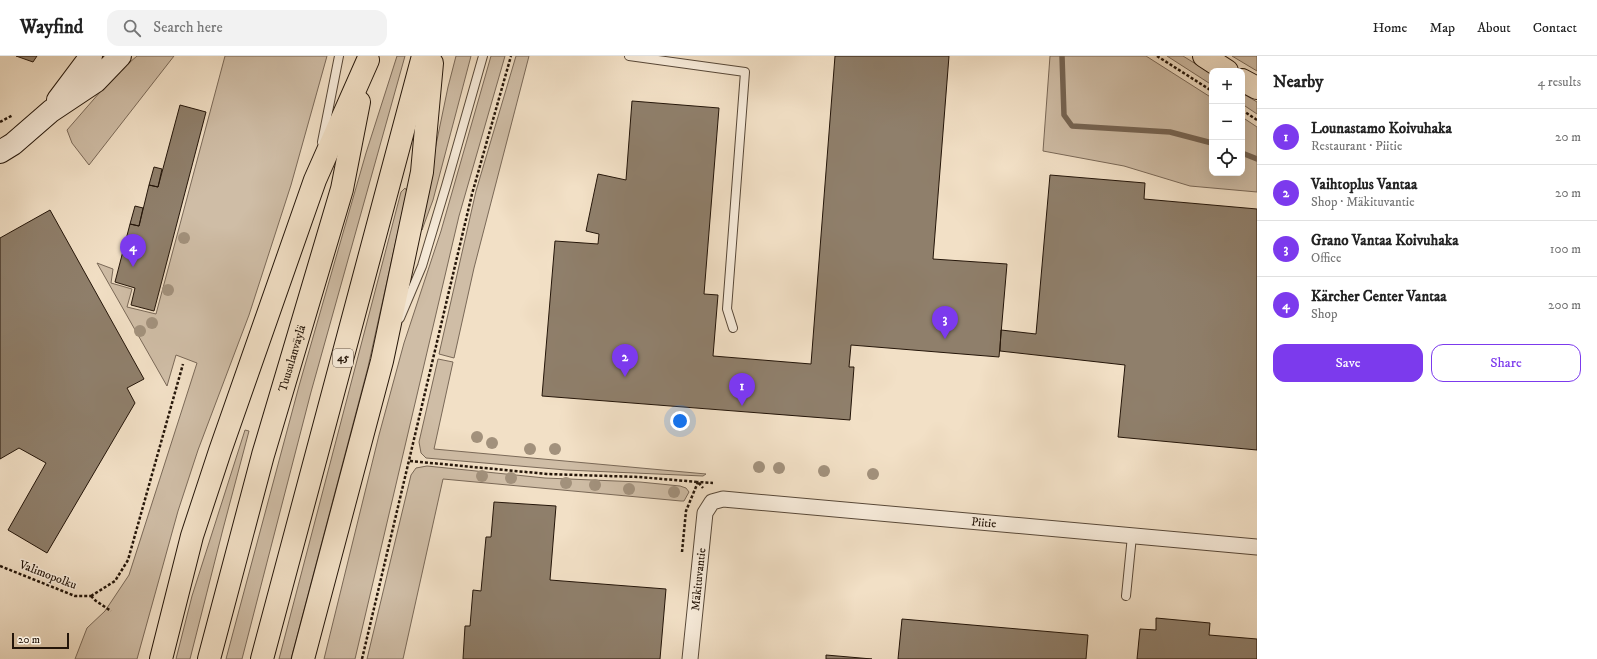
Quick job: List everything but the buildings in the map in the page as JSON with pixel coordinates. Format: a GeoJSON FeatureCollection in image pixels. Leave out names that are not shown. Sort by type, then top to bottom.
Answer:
{"type":"FeatureCollection","features":[{"type":"Feature","properties":{"kind":"main road"},"geometry":{"type":"LineString","coordinates":[[51,111],[91,56]]}},
{"type":"Feature","properties":{"kind":"main road"},"geometry":{"type":"LineString","coordinates":[[0,152],[13,144],[51,111],[96,80],[120,56]]}},
{"type":"Feature","properties":{"kind":"main road","name":"45"},"geometry":{"type":"LineString","coordinates":[[262,659],[423,56]]}},
{"type":"Feature","properties":{"kind":"main road"},"geometry":{"type":"LineString","coordinates":[[303,659],[382,361],[422,172],[433,56]]}},
{"type":"Feature","properties":{"kind":"main road"},"geometry":{"type":"LineString","coordinates":[[1204,56],[1222,68]]}},
{"type":"Feature","properties":{"kind":"main road"},"geometry":{"type":"LineString","coordinates":[[161,658],[192,536],[220,451],[315,180],[369,58]]}},
{"type":"Feature","properties":{"kind":"main road","name":"Tuusulanväylä"},"geometry":{"type":"LineString","coordinates":[[209,659],[263,455],[342,189],[369,58]]}},
{"type":"Feature","properties":{"kind":"main road"},"geometry":{"type":"LineString","coordinates":[[1245,82],[1257,88]]}},
{"type":"Feature","properties":{"kind":"main road"},"geometry":{"type":"LineString","coordinates":[[311,659],[330,557]]}},
{"type":"Feature","properties":{"kind":"street","name":"Piitie"},"geometry":{"type":"LineString","coordinates":[[712,502],[723,499],[1257,547]]}},
{"type":"Feature","properties":{"kind":"street","name":"Mäkituvantie"},"geometry":{"type":"LineString","coordinates":[[690,659],[705,513],[712,502]]}},
{"type":"Feature","properties":{"kind":"lane"},"geometry":{"type":"LineString","coordinates":[[315,180],[338,56]]}},
{"type":"Feature","properties":{"kind":"lane"},"geometry":{"type":"LineString","coordinates":[[382,361],[422,266],[483,56]]}},
{"type":"Feature","properties":{"kind":"lane"},"geometry":{"type":"LineString","coordinates":[[629,56],[745,72],[727,309],[733,328]]}},
{"type":"Feature","properties":{"kind":"lane"},"geometry":{"type":"LineString","coordinates":[[1126,596],[1132,536]]}},
{"type":"Feature","properties":{"kind":"path"},"geometry":{"type":"LineString","coordinates":[[362,659],[472,194],[511,56]]}},
{"type":"Feature","properties":{"kind":"path"},"geometry":{"type":"LineString","coordinates":[[1158,56],[1209,89]]}},
{"type":"Feature","properties":{"kind":"path"},"geometry":{"type":"LineString","coordinates":[[1245,112],[1257,120]]}},
{"type":"Feature","properties":{"kind":"path"},"geometry":{"type":"LineString","coordinates":[[111,611],[96,601],[92,596],[115,581],[128,560],[183,364]]}},
{"type":"Feature","properties":{"kind":"path"},"geometry":{"type":"LineString","coordinates":[[410,461],[547,474],[639,477],[698,482],[712,502]]}},
{"type":"Feature","properties":{"kind":"path","name":"Valimopolku"},"geometry":{"type":"LineString","coordinates":[[0,566],[75,596],[92,596]]}},
{"type":"Feature","properties":{"kind":"shaded area"},"geometry":{"type":"Polygon","coordinates":[[[137,56],[174,56],[89,165],[72,143],[67,130],[114,76],[137,56]]]}},
{"type":"Feature","properties":{"kind":"shaded area"},"geometry":{"type":"Polygon","coordinates":[[[225,56],[327,56],[291,185],[249,315],[198,450],[178,511],[137,659],[75,659],[87,628],[105,611],[129,575],[197,363],[176,355],[167,386],[97,263],[113,269],[111,283],[132,289],[127,307],[156,314],[225,56]]]}},
{"type":"Feature","properties":{"kind":"shaded area"},"geometry":{"type":"Polygon","coordinates":[[[397,56],[405,56],[311,392],[242,659],[226,659],[299,386],[366,153],[397,56]]]}},
{"type":"Feature","properties":{"kind":"shaded area"},"geometry":{"type":"Polygon","coordinates":[[[456,56],[471,56],[433,200],[422,230],[421,217],[448,87],[456,56]]]}},
{"type":"Feature","properties":{"kind":"shaded area"},"geometry":{"type":"Polygon","coordinates":[[[491,56],[505,56],[459,216],[355,659],[324,659],[379,435],[404,343],[441,231],[491,56]]]}},
{"type":"Feature","properties":{"kind":"shaded area"},"geometry":{"type":"Polygon","coordinates":[[[516,56],[529,56],[474,268],[454,358],[439,354],[476,191],[516,56]]]}},
{"type":"Feature","properties":{"kind":"shaded area"},"geometry":{"type":"Polygon","coordinates":[[[1050,56],[1146,56],[1209,96],[1209,176],[1245,176],[1245,119],[1257,127],[1257,192],[1190,186],[1124,166],[1043,151],[1050,56]]]}},
{"type":"Feature","properties":{"kind":"shaded area"},"geometry":{"type":"Polygon","coordinates":[[[1167,56],[1183,56],[1209,72],[1209,83],[1167,56]]]}},
{"type":"Feature","properties":{"kind":"shaded area"},"geometry":{"type":"Polygon","coordinates":[[[1232,56],[1257,56],[1257,71],[1232,56]]]}},
{"type":"Feature","properties":{"kind":"shaded area"},"geometry":{"type":"Polygon","coordinates":[[[1245,95],[1257,102],[1257,114],[1245,106],[1245,95]]]}},
{"type":"Feature","properties":{"kind":"shaded area"},"geometry":{"type":"Polygon","coordinates":[[[405,188],[407,191],[368,367],[291,659],[279,659],[401,192],[405,188]]]}},
{"type":"Feature","properties":{"kind":"shaded area"},"geometry":{"type":"Polygon","coordinates":[[[438,359],[453,362],[434,449],[706,474],[703,476],[566,470],[426,458],[421,453],[419,442],[438,359]]]}},
{"type":"Feature","properties":{"kind":"shaded area"},"geometry":{"type":"Polygon","coordinates":[[[245,430],[249,431],[190,659],[176,659],[192,596],[245,430]]]}},
{"type":"Feature","properties":{"kind":"shaded area"},"geometry":{"type":"Polygon","coordinates":[[[427,466],[545,478],[640,482],[680,486],[686,488],[689,492],[684,501],[681,501],[443,479],[403,659],[367,659],[411,475],[416,468],[427,466]]]}},
{"type":"Feature","properties":{"kind":"waterway"},"geometry":{"type":"LineString","coordinates":[[1062,56],[1064,115],[1072,126],[1170,132],[1209,142]]}},
{"type":"Feature","properties":{"kind":"waterway"},"geometry":{"type":"LineString","coordinates":[[1245,154],[1257,159]]}},
{"type":"Feature","properties":{"kind":"place","name":"Kärcher Center Vantaa"},"geometry":{"type":"Point","coordinates":[133,267]}},
{"type":"Feature","properties":{"kind":"place","name":"Grano Vantaa Koivuhaka"},"geometry":{"type":"Point","coordinates":[945,339]}},
{"type":"Feature","properties":{"kind":"place","name":"Vaihtoplus Vantaa"},"geometry":{"type":"Point","coordinates":[625,377]}},
{"type":"Feature","properties":{"kind":"place","name":"Lounastamo Koivuhaka"},"geometry":{"type":"Point","coordinates":[742,406]}}]}
